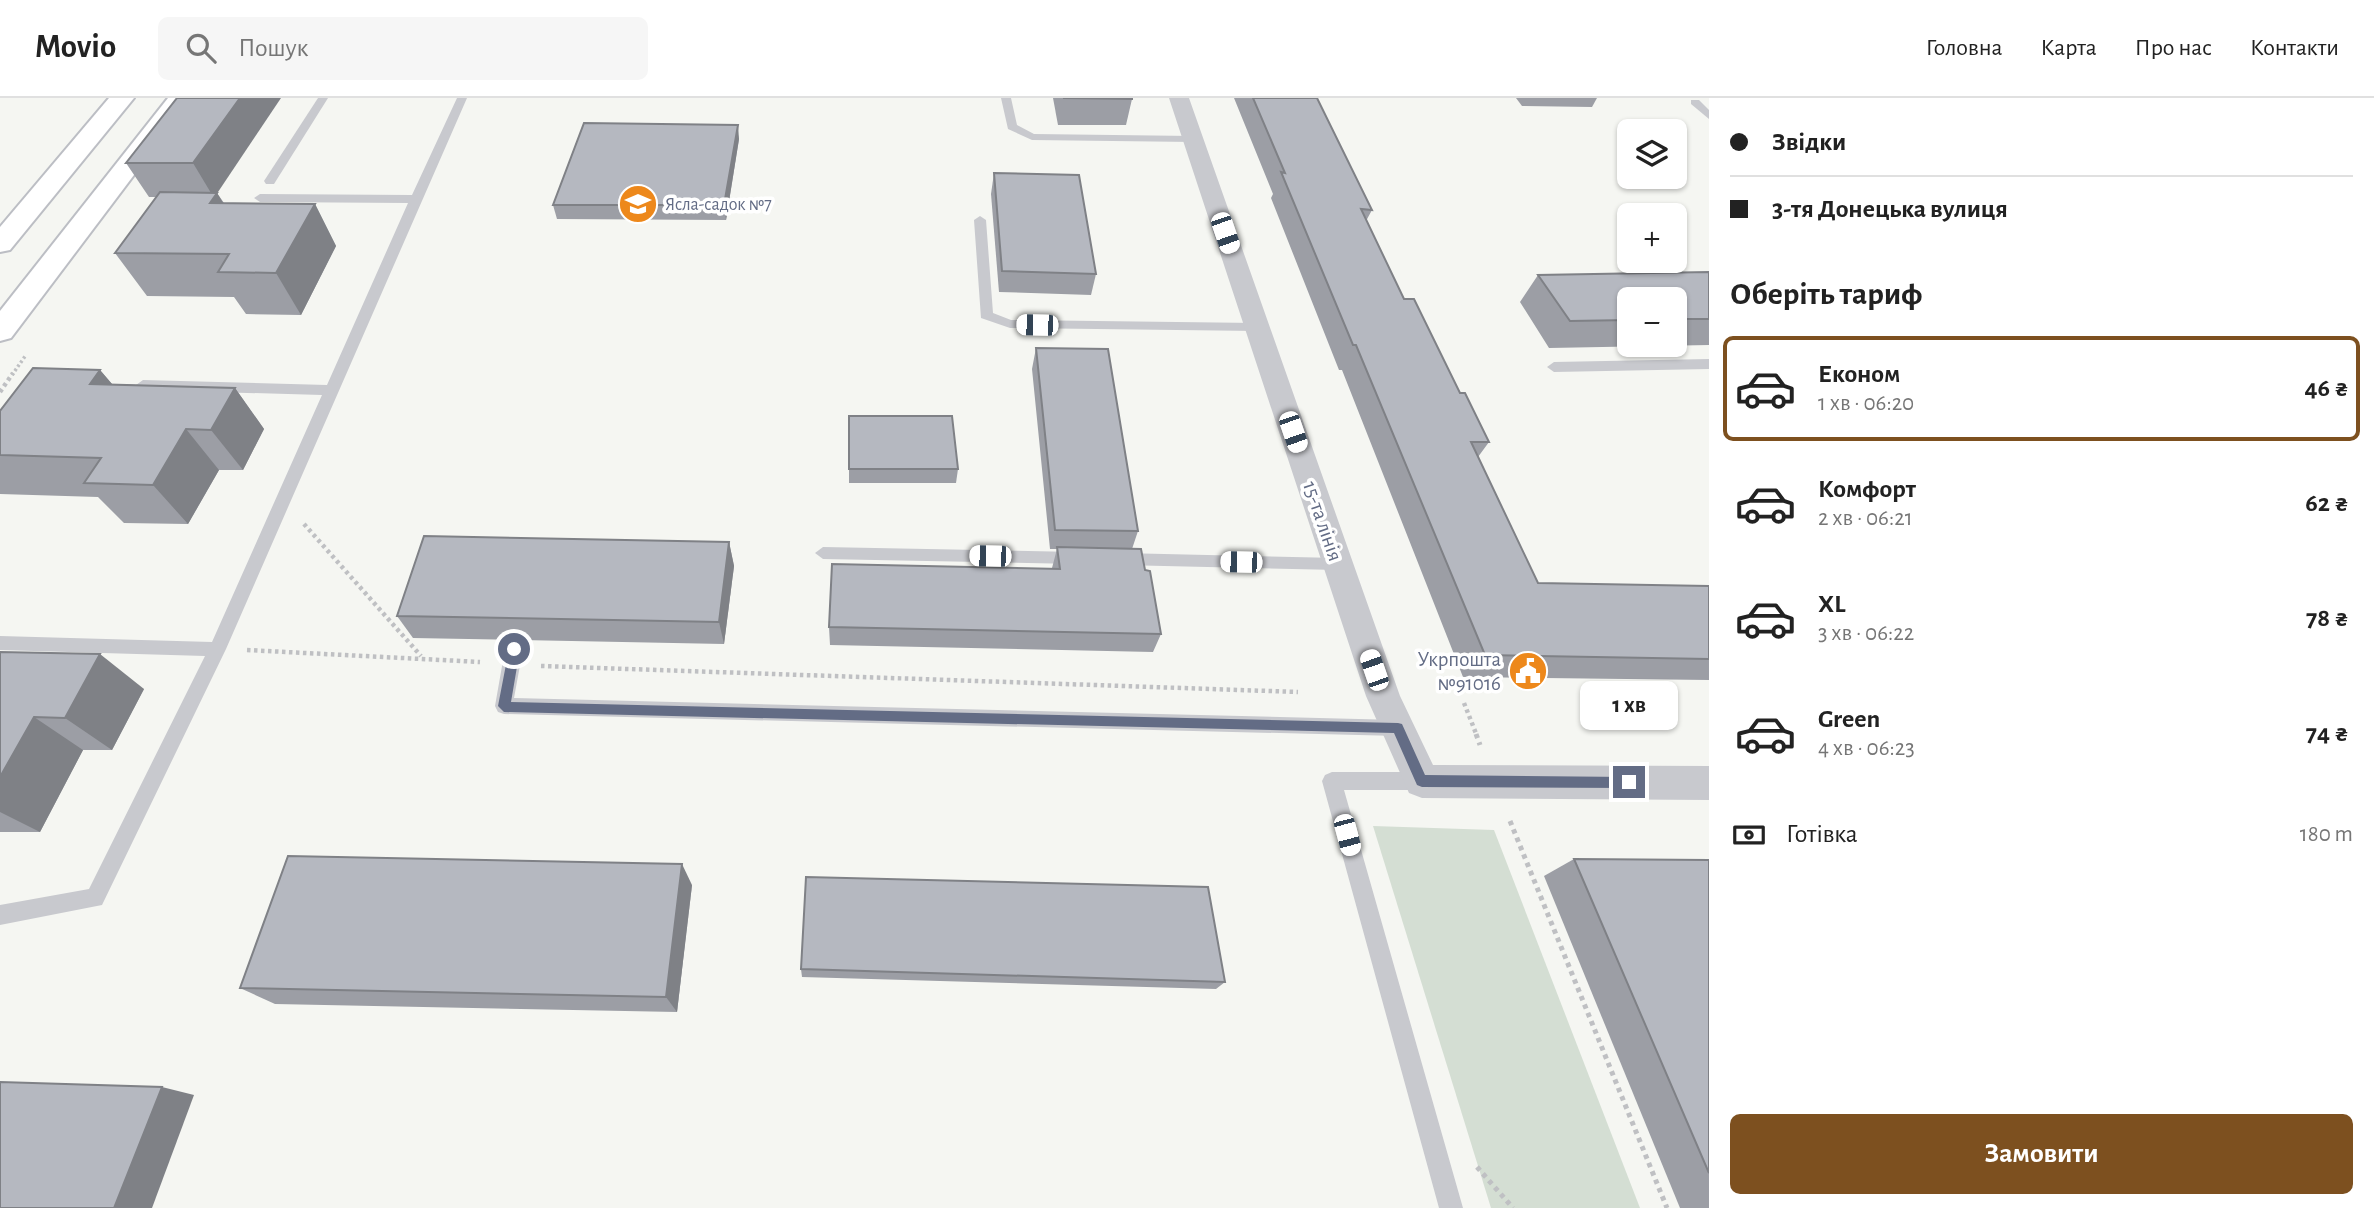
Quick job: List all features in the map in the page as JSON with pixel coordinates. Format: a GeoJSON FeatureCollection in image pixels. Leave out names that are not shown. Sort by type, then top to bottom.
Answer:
{"type":"FeatureCollection","features":[{"type":"Feature","properties":{"kind":"main road"},"geometry":{"type":"LineString","coordinates":[[0,244],[122,98]]}},
{"type":"Feature","properties":{"kind":"main road"},"geometry":{"type":"LineString","coordinates":[[0,331],[180,98]]}},
{"type":"Feature","properties":{"kind":"street","name":"15-та лінія"},"geometry":{"type":"LineString","coordinates":[[1179,98],[1383,696],[1422,781]]}},
{"type":"Feature","properties":{"kind":"street"},"geometry":{"type":"LineString","coordinates":[[1422,781],[1709,783]]}},
{"type":"Feature","properties":{"kind":"lane"},"geometry":{"type":"LineString","coordinates":[[270,181],[323,98]]}},
{"type":"Feature","properties":{"kind":"lane"},"geometry":{"type":"LineString","coordinates":[[0,915],[95,898],[217,649],[462,98]]}},
{"type":"Feature","properties":{"kind":"lane"},"geometry":{"type":"LineString","coordinates":[[1006,98],[1012,127],[1032,137],[1193,139]]}},
{"type":"Feature","properties":{"kind":"lane"},"geometry":{"type":"LineString","coordinates":[[1695,102],[1709,116]]}},
{"type":"Feature","properties":{"kind":"lane"},"geometry":{"type":"LineString","coordinates":[[260,198],[416,199]]}},
{"type":"Feature","properties":{"kind":"lane"},"geometry":{"type":"LineString","coordinates":[[980,220],[986,315],[1010,324],[1257,327]]}},
{"type":"Feature","properties":{"kind":"lane"},"geometry":{"type":"LineString","coordinates":[[1554,367],[1709,364]]}},
{"type":"Feature","properties":{"kind":"lane"},"geometry":{"type":"LineString","coordinates":[[143,385],[330,390]]}},
{"type":"Feature","properties":{"kind":"lane"},"geometry":{"type":"LineString","coordinates":[[823,553],[1338,564]]}},
{"type":"Feature","properties":{"kind":"lane"},"geometry":{"type":"LineString","coordinates":[[0,643],[217,649]]}},
{"type":"Feature","properties":{"kind":"lane"},"geometry":{"type":"LineString","coordinates":[[512,657],[504,706],[1398,728]]}},
{"type":"Feature","properties":{"kind":"lane"},"geometry":{"type":"LineString","coordinates":[[1422,781],[1332,781],[1451,1208]]}},
{"type":"Feature","properties":{"kind":"path"},"geometry":{"type":"LineString","coordinates":[[282,500],[422,657]]}},
{"type":"Feature","properties":{"kind":"path"},"geometry":{"type":"LineString","coordinates":[[217,649],[422,657],[512,657],[1306,692]]}},
{"type":"Feature","properties":{"kind":"path"},"geometry":{"type":"LineString","coordinates":[[1464,703],[1667,1208]]}},
{"type":"Feature","properties":{"kind":"shaded area"},"geometry":{"type":"Polygon","coordinates":[[[1373,826],[1494,830],[1640,1208],[1491,1208],[1373,826]]]}},
{"type":"Feature","properties":{"kind":"building"},"geometry":{"type":"Polygon","coordinates":[[[177,98],[240,98],[193,163],[126,163],[177,98]]]}},
{"type":"Feature","properties":{"kind":"building"},"geometry":{"type":"Polygon","coordinates":[[[1063,98],[1132,98],[1132,99],[1063,98]]]}},
{"type":"Feature","properties":{"kind":"building"},"geometry":{"type":"Polygon","coordinates":[[[1253,98],[1317,98],[1372,210],[1361,209],[1404,299],[1414,299],[1460,393],[1465,393],[1489,442],[1471,442],[1538,583],[1709,586],[1709,659],[1485,655],[1356,345],[1353,345],[1253,98]]]}},
{"type":"Feature","properties":{"kind":"building"},"geometry":{"type":"Polygon","coordinates":[[[584,123],[738,125],[724,205],[553,205],[584,123]]]}},
{"type":"Feature","properties":{"kind":"building"},"geometry":{"type":"Polygon","coordinates":[[[994,173],[1079,175],[1096,274],[1002,271],[994,173]]]}},
{"type":"Feature","properties":{"kind":"building"},"geometry":{"type":"Polygon","coordinates":[[[160,192],[217,193],[210,203],[315,204],[276,273],[218,272],[229,254],[115,253],[160,192]]]}},
{"type":"Feature","properties":{"kind":"building"},"geometry":{"type":"Polygon","coordinates":[[[1709,272],[1709,319],[1687,319],[1687,287],[1617,287],[1617,320],[1570,321],[1538,275],[1687,273],[1709,272]]]}},
{"type":"Feature","properties":{"kind":"building"},"geometry":{"type":"Polygon","coordinates":[[[1036,348],[1108,349],[1138,531],[1055,530],[1036,348]]]}},
{"type":"Feature","properties":{"kind":"building"},"geometry":{"type":"Polygon","coordinates":[[[33,368],[100,370],[90,384],[235,388],[211,430],[186,429],[153,485],[84,483],[101,458],[0,455],[0,411],[33,368]]]}},
{"type":"Feature","properties":{"kind":"building"},"geometry":{"type":"Polygon","coordinates":[[[849,416],[952,416],[958,469],[849,469],[849,416]]]}},
{"type":"Feature","properties":{"kind":"building"},"geometry":{"type":"Polygon","coordinates":[[[424,536],[729,542],[719,622],[397,616],[424,536]]]}},
{"type":"Feature","properties":{"kind":"building"},"geometry":{"type":"Polygon","coordinates":[[[1057,547],[1141,549],[1145,570],[1150,571],[1161,634],[829,627],[832,564],[1060,569],[1057,547]]]}},
{"type":"Feature","properties":{"kind":"building"},"geometry":{"type":"Polygon","coordinates":[[[0,652],[100,654],[65,718],[34,717],[0,777],[0,652]]]}},
{"type":"Feature","properties":{"kind":"building"},"geometry":{"type":"Polygon","coordinates":[[[288,856],[682,864],[666,997],[240,988],[288,856]]]}},
{"type":"Feature","properties":{"kind":"building"},"geometry":{"type":"Polygon","coordinates":[[[1574,859],[1709,860],[1709,1173],[1574,859]]]}},
{"type":"Feature","properties":{"kind":"building"},"geometry":{"type":"Polygon","coordinates":[[[806,877],[1208,887],[1225,982],[801,969],[806,877]]]}},
{"type":"Feature","properties":{"kind":"building"},"geometry":{"type":"Polygon","coordinates":[[[0,1082],[162,1087],[114,1208],[0,1208],[0,1082]]]}},
{"type":"Feature","properties":{"kind":"place","name":"Ясла-садок №7"},"geometry":{"type":"Point","coordinates":[638,204]}},
{"type":"Feature","properties":{"kind":"place","name":"Укрпошта №91016"},"geometry":{"type":"Point","coordinates":[1528,671]}},
{"type":"Feature","properties":{"kind":"route"},"geometry":{"type":"LineString","coordinates":[[514,649],[504,706],[1398,728],[1422,781],[1629,782]]}}]}
